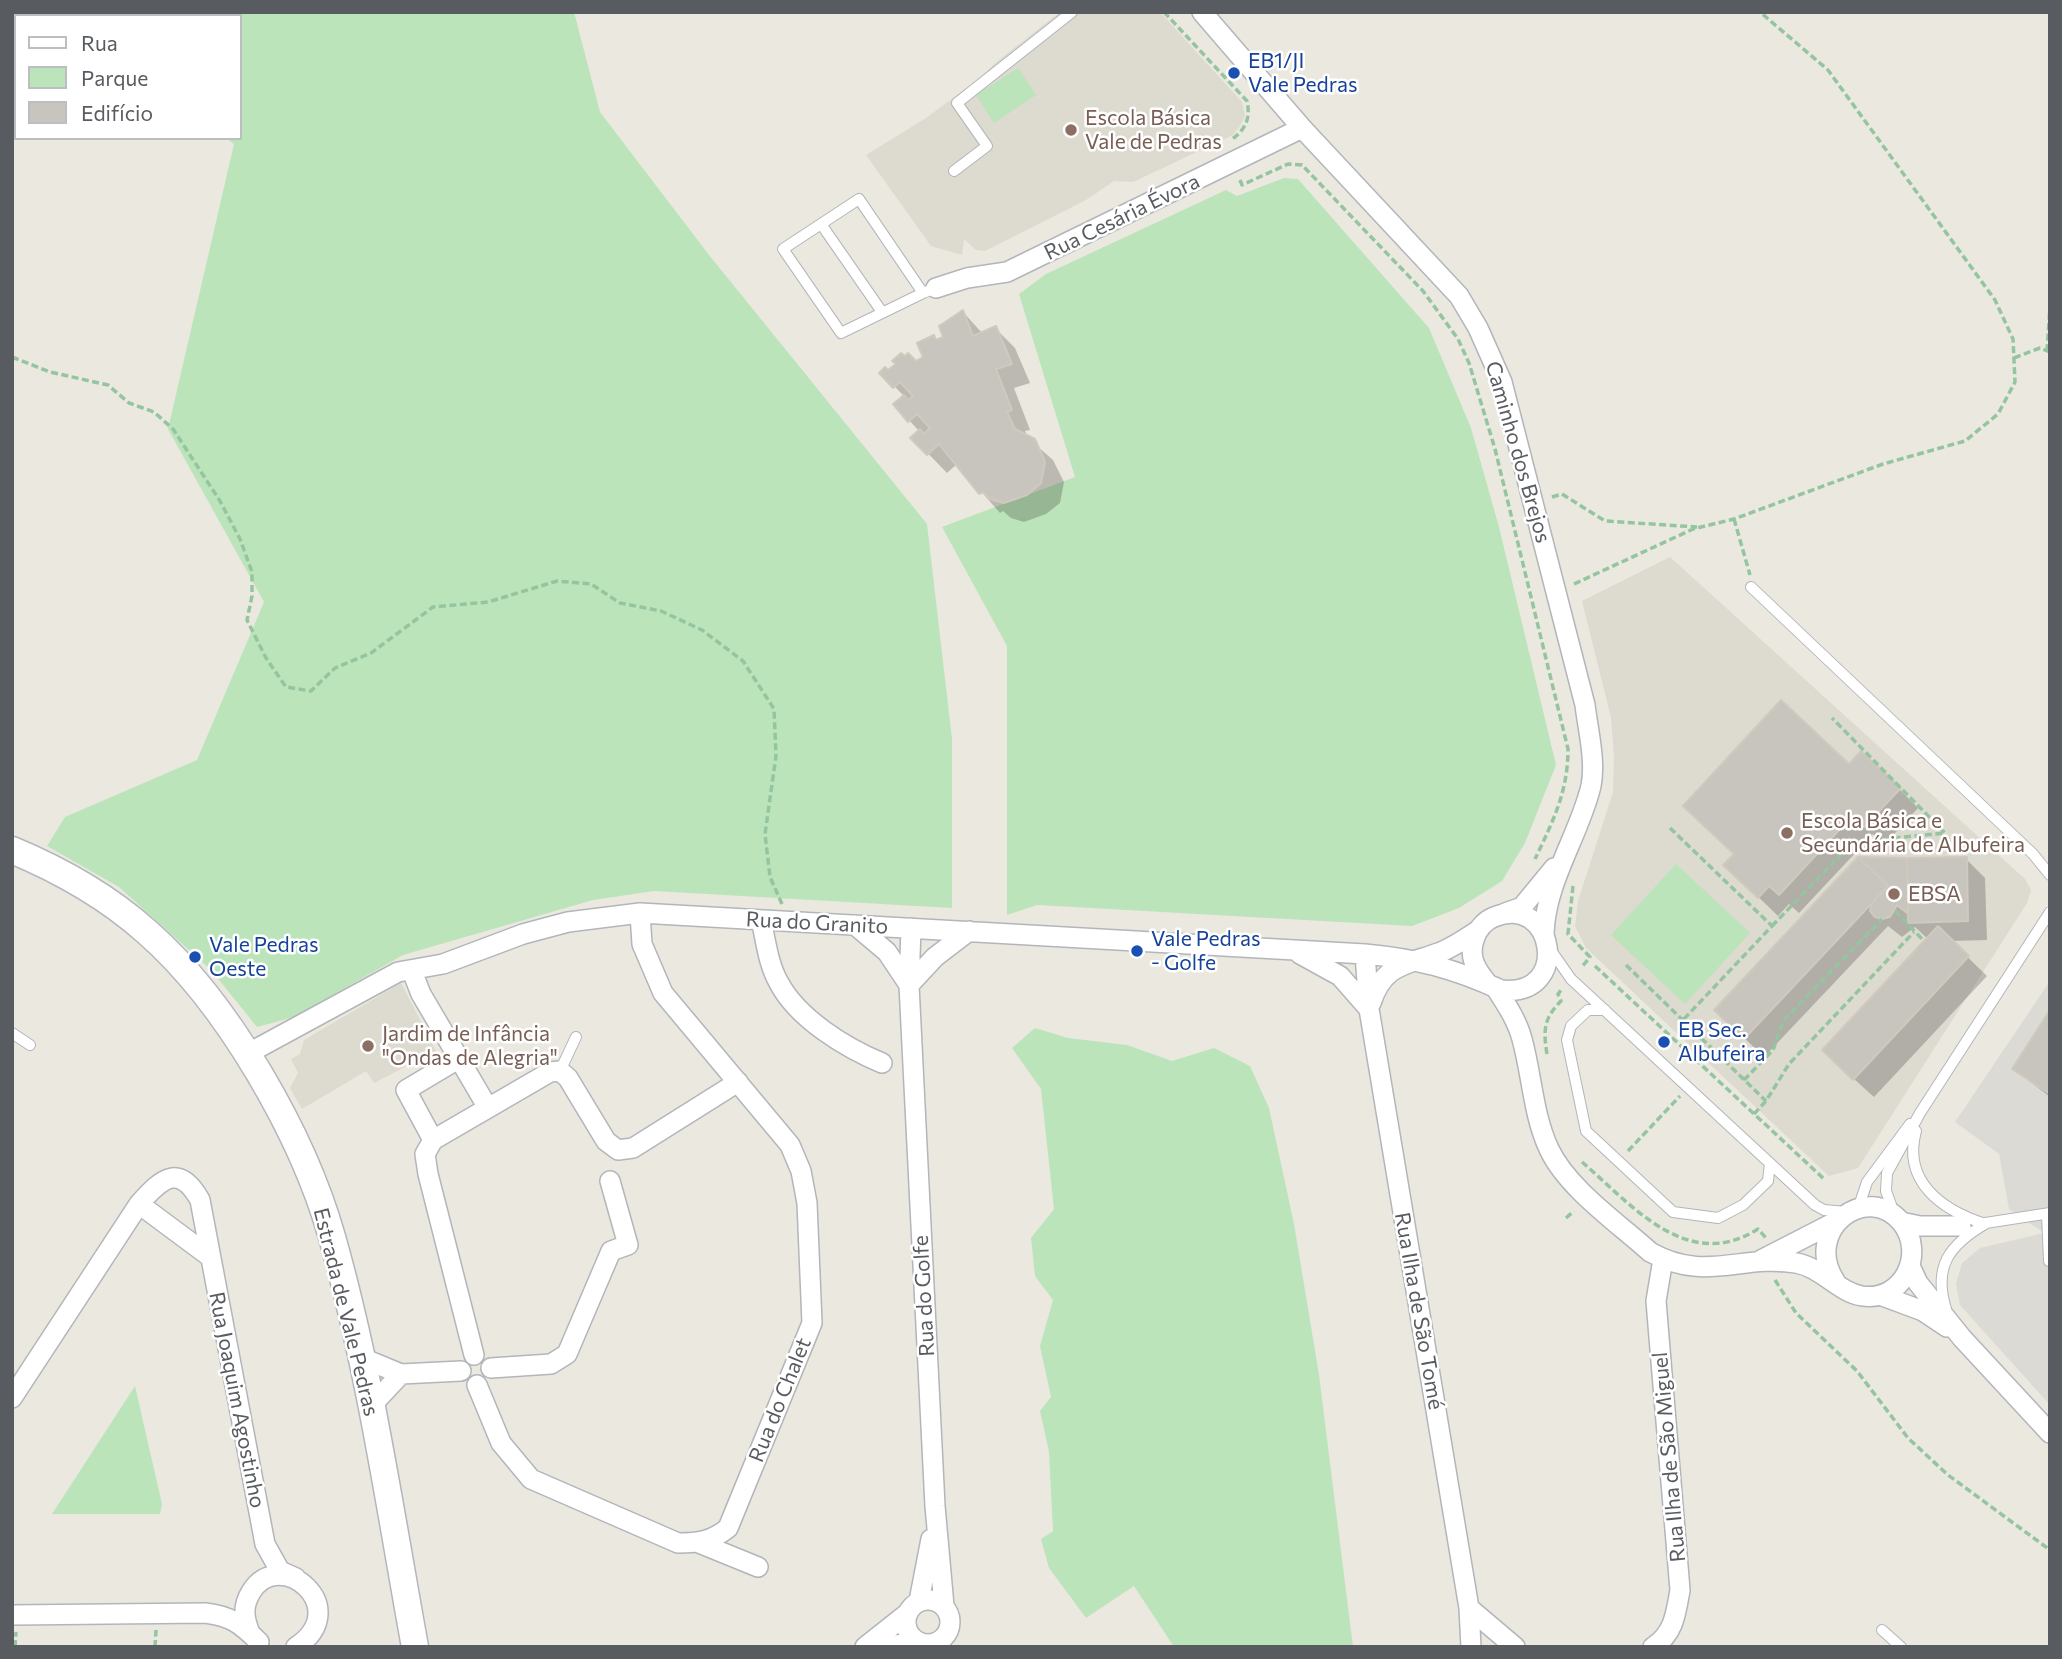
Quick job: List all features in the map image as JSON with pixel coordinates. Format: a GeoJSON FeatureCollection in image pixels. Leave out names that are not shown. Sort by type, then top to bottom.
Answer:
{"type":"FeatureCollection","features":[{"type":"Feature","properties":{"kind":"main road","name":"Estrada de Vale Pedras"},"geometry":{"type":"LineString","coordinates":[[13,851],[78,883],[148,932],[225,1022],[247,1054],[297,1144],[332,1236],[372,1405],[415,1647]]}},
{"type":"Feature","properties":{"kind":"street","name":"Caminho dos Brejos"},"geometry":{"type":"LineString","coordinates":[[1202,12],[1302,128],[1459,296],[1478,328],[1502,382],[1585,705],[1591,748],[1591,783],[1574,839],[1549,903],[1546,941]]}},
{"type":"Feature","properties":{"kind":"street","name":"Rua Cesária Évora"},"geometry":{"type":"LineString","coordinates":[[929,291],[967,278],[1007,272],[1302,128]]}},
{"type":"Feature","properties":{"kind":"street","name":"Caminho dos Brejos"},"geometry":{"type":"LineString","coordinates":[[1501,914],[1522,907],[1574,839]]}},
{"type":"Feature","properties":{"kind":"street","name":"Rua do Granito"},"geometry":{"type":"LineString","coordinates":[[247,1054],[398,972],[412,971],[568,922],[640,913],[1365,954],[1416,959],[1449,967],[1491,986]]}},
{"type":"Feature","properties":{"kind":"street","name":"Rua do Chalet"},"geometry":{"type":"LineString","coordinates":[[640,913],[642,944],[663,993],[790,1145],[801,1171],[807,1203],[812,1323],[728,1528],[716,1538],[699,1543]]}},
{"type":"Feature","properties":{"kind":"street"},"geometry":{"type":"LineString","coordinates":[[1522,1038],[1525,1004],[1532,984],[1542,974],[1546,941],[1537,924],[1522,915],[1501,914],[1477,931],[1472,957],[1476,970],[1511,1010],[1522,1038],[1541,1129],[1549,1151],[1564,1174],[1589,1197],[1650,1252],[1663,1259],[1701,1269],[1766,1260],[1798,1263],[1835,1281],[1855,1295],[1880,1295],[1923,1311],[1962,1338]]}},
{"type":"Feature","properties":{"kind":"street"},"geometry":{"type":"LineString","coordinates":[[761,920],[771,966],[791,1000],[839,1042],[882,1063]]}},
{"type":"Feature","properties":{"kind":"street"},"geometry":{"type":"LineString","coordinates":[[855,925],[887,952],[909,985],[935,957],[969,931]]}},
{"type":"Feature","properties":{"kind":"street","name":"Rua do Golfe"},"geometry":{"type":"LineString","coordinates":[[911,928],[909,985],[935,1506],[944,1606],[950,1619],[949,1640],[927,1644]]}},
{"type":"Feature","properties":{"kind":"street","name":"Rua do Granito"},"geometry":{"type":"LineString","coordinates":[[1416,959],[1438,953],[1477,931]]}},
{"type":"Feature","properties":{"kind":"street"},"geometry":{"type":"LineString","coordinates":[[1292,950],[1340,976],[1369,1009]]}},
{"type":"Feature","properties":{"kind":"street","name":"Rua Ilha de São Tomé"},"geometry":{"type":"LineString","coordinates":[[1365,954],[1369,1009],[1469,1608],[1471,1647]]}},
{"type":"Feature","properties":{"kind":"street"},"geometry":{"type":"LineString","coordinates":[[1369,1009],[1377,983],[1395,969],[1416,959]]}},
{"type":"Feature","properties":{"kind":"street"},"geometry":{"type":"LineString","coordinates":[[412,971],[421,994],[488,1108]]}},
{"type":"Feature","properties":{"kind":"street"},"geometry":{"type":"LineString","coordinates":[[1491,986],[1509,991],[1532,984]]}},
{"type":"Feature","properties":{"kind":"street"},"geometry":{"type":"LineString","coordinates":[[458,1059],[406,1090],[429,1147],[474,1355]]}},
{"type":"Feature","properties":{"kind":"street"},"geometry":{"type":"LineString","coordinates":[[429,1147],[550,1072],[560,1071],[568,1078],[606,1141],[618,1150],[645,1141],[738,1082]]}},
{"type":"Feature","properties":{"kind":"street","name":"Rua Joaquim Agostinho"},"geometry":{"type":"LineString","coordinates":[[12,1398],[139,1204],[166,1179],[180,1177],[190,1182],[200,1200],[265,1544],[280,1571],[306,1586],[318,1609],[317,1622],[301,1644]]}},
{"type":"Feature","properties":{"kind":"street"},"geometry":{"type":"LineString","coordinates":[[491,1368],[551,1364],[567,1354],[611,1251],[628,1245],[610,1181]]}},
{"type":"Feature","properties":{"kind":"street"},"geometry":{"type":"LineString","coordinates":[[139,1204],[209,1256]]}},
{"type":"Feature","properties":{"kind":"street"},"geometry":{"type":"LineString","coordinates":[[1766,1260],[1848,1214],[1885,1211],[1899,1220],[1920,1227],[1961,1226]]}},
{"type":"Feature","properties":{"kind":"street"},"geometry":{"type":"LineString","coordinates":[[1835,1281],[1825,1257],[1830,1231],[1848,1214]]}},
{"type":"Feature","properties":{"kind":"street"},"geometry":{"type":"LineString","coordinates":[[1899,1220],[1907,1231],[1917,1283],[1962,1338],[2050,1433]]}},
{"type":"Feature","properties":{"kind":"street"},"geometry":{"type":"LineString","coordinates":[[1880,1295],[1903,1279],[1911,1260],[1934,1238],[1961,1226]]}},
{"type":"Feature","properties":{"kind":"street","name":"Rua Ilha de São Miguel"},"geometry":{"type":"LineString","coordinates":[[1653,1647],[1663,1641],[1675,1621],[1679,1590],[1656,1301],[1663,1259]]}},
{"type":"Feature","properties":{"kind":"street"},"geometry":{"type":"LineString","coordinates":[[491,1368],[485,1358],[474,1355],[464,1360],[461,1371],[466,1381],[477,1385],[501,1443],[531,1479],[678,1543],[699,1543],[758,1567]]}},
{"type":"Feature","properties":{"kind":"street"},"geometry":{"type":"LineString","coordinates":[[360,1357],[401,1374],[461,1371]]}},
{"type":"Feature","properties":{"kind":"street"},"geometry":{"type":"LineString","coordinates":[[477,1385],[487,1379],[491,1368]]}},
{"type":"Feature","properties":{"kind":"street"},"geometry":{"type":"LineString","coordinates":[[372,1405],[401,1374]]}},
{"type":"Feature","properties":{"kind":"street"},"geometry":{"type":"LineString","coordinates":[[927,1644],[906,1626],[914,1607],[935,1506]]}},
{"type":"Feature","properties":{"kind":"street","name":"Rua Joaquim Agostinho"},"geometry":{"type":"LineString","coordinates":[[264,1646],[245,1620],[249,1595],[260,1571],[265,1544]]}},
{"type":"Feature","properties":{"kind":"street","name":"Rua Joaquim Agostinho"},"geometry":{"type":"LineString","coordinates":[[205,1613],[249,1595],[272,1576],[296,1578]]}},
{"type":"Feature","properties":{"kind":"street"},"geometry":{"type":"LineString","coordinates":[[865,1647],[914,1607],[932,1600],[944,1606]]}},
{"type":"Feature","properties":{"kind":"street"},"geometry":{"type":"LineString","coordinates":[[1469,1608],[1515,1647]]}},
{"type":"Feature","properties":{"kind":"street","name":"Rua Joaquim Agostinho"},"geometry":{"type":"LineString","coordinates":[[12,1615],[227,1615],[264,1646]]}},
{"type":"Feature","properties":{"kind":"street"},"geometry":{"type":"LineString","coordinates":[[880,1647],[927,1644]]}},
{"type":"Feature","properties":{"kind":"lane"},"geometry":{"type":"LineString","coordinates":[[954,171],[987,146],[957,103],[1072,12]]}},
{"type":"Feature","properties":{"kind":"lane"},"geometry":{"type":"LineString","coordinates":[[859,199],[929,291],[841,333],[783,249],[859,199]]}},
{"type":"Feature","properties":{"kind":"lane"},"geometry":{"type":"LineString","coordinates":[[821,224],[882,313]]}},
{"type":"Feature","properties":{"kind":"lane"},"geometry":{"type":"LineString","coordinates":[[1751,587],[2033,854],[2050,875]]}},
{"type":"Feature","properties":{"kind":"lane"},"geometry":{"type":"LineString","coordinates":[[1899,1220],[1886,1191],[1887,1173],[1920,1113],[2050,912]]}},
{"type":"Feature","properties":{"kind":"lane"},"geometry":{"type":"LineString","coordinates":[[1546,941],[1571,979],[1824,1210],[1848,1214],[1875,1171],[1920,1113]]}},
{"type":"Feature","properties":{"kind":"lane"},"geometry":{"type":"LineString","coordinates":[[1605,1010],[1588,1010],[1571,1026],[1567,1040],[1586,1131],[1673,1212],[1718,1218],[1743,1205],[1768,1181],[1770,1163]]}},
{"type":"Feature","properties":{"kind":"lane"},"geometry":{"type":"LineString","coordinates":[[12,1033],[30,1045]]}},
{"type":"Feature","properties":{"kind":"lane"},"geometry":{"type":"LineString","coordinates":[[560,1071],[576,1037]]}},
{"type":"Feature","properties":{"kind":"lane"},"geometry":{"type":"LineString","coordinates":[[1920,1113],[1913,1139],[1915,1161],[1921,1181],[1934,1200],[1964,1217],[1984,1224]]}},
{"type":"Feature","properties":{"kind":"lane"},"geometry":{"type":"LineString","coordinates":[[1961,1226],[2048,1214],[2049,1261]]}},
{"type":"Feature","properties":{"kind":"lane"},"geometry":{"type":"LineString","coordinates":[[1948,1318],[1941,1293],[1941,1272],[1950,1252],[1964,1236],[1984,1224]]}},
{"type":"Feature","properties":{"kind":"lane"},"geometry":{"type":"LineString","coordinates":[[1882,1630],[1901,1647]]}},
{"type":"Feature","properties":{"kind":"path"},"geometry":{"type":"LineString","coordinates":[[1164,12],[1247,102],[1249,110],[1242,131],[1222,146],[1242,185],[1288,164],[1302,165],[1432,301],[1458,339],[1469,363],[1492,437],[1568,749],[1565,790],[1551,830],[1532,865]]}},
{"type":"Feature","properties":{"kind":"path"},"geometry":{"type":"LineString","coordinates":[[1556,593],[1700,528],[1734,519],[1883,464],[1965,441],[1998,414],[2015,382],[2013,339],[1995,300],[1828,69],[1760,12]]}},
{"type":"Feature","properties":{"kind":"path"},"geometry":{"type":"LineString","coordinates":[[2014,358],[2040,348],[2049,351],[2050,307]]}},
{"type":"Feature","properties":{"kind":"path"},"geometry":{"type":"LineString","coordinates":[[12,357],[50,372],[108,385],[130,404],[154,412],[173,429],[220,501],[240,539],[252,572],[253,596],[247,620],[266,658],[286,687],[310,691],[335,668],[372,653],[433,607],[488,602],[557,581],[591,584],[620,603],[661,611],[702,630],[743,661],[774,709],[776,756],[765,834],[770,877],[790,922]]}},
{"type":"Feature","properties":{"kind":"path"},"geometry":{"type":"LineString","coordinates":[[1532,500],[1562,494],[1605,521],[1700,528]]}},
{"type":"Feature","properties":{"kind":"path"},"geometry":{"type":"LineString","coordinates":[[1734,519],[1747,556],[1751,587]]}},
{"type":"Feature","properties":{"kind":"path"},"geometry":{"type":"LineString","coordinates":[[1683,1020],[1853,842],[1945,833],[1832,718]]}},
{"type":"Feature","properties":{"kind":"path"},"geometry":{"type":"LineString","coordinates":[[1670,828],[1772,926]]}},
{"type":"Feature","properties":{"kind":"path"},"geometry":{"type":"LineString","coordinates":[[1548,1057],[1544,1027],[1548,1014],[1561,1001],[1558,995],[1590,957],[1568,934],[1574,887]]}},
{"type":"Feature","properties":{"kind":"path"},"geometry":{"type":"LineString","coordinates":[[1895,911],[1924,941]]}},
{"type":"Feature","properties":{"kind":"path"},"geometry":{"type":"LineString","coordinates":[[1744,1080],[1773,1050],[1783,1021],[1882,919]]}},
{"type":"Feature","properties":{"kind":"path"},"geometry":{"type":"LineString","coordinates":[[1754,1114],[1766,1101],[1789,1064],[1914,932]]}},
{"type":"Feature","properties":{"kind":"path"},"geometry":{"type":"LineString","coordinates":[[1626,965],[1766,1101]]}},
{"type":"Feature","properties":{"kind":"path"},"geometry":{"type":"LineString","coordinates":[[1595,966],[1824,1179]]}},
{"type":"Feature","properties":{"kind":"path"},"geometry":{"type":"LineString","coordinates":[[1566,1218],[1589,1197],[1602,1179],[1706,1069]]}},
{"type":"Feature","properties":{"kind":"path"},"geometry":{"type":"LineString","coordinates":[[1577,1158],[1649,1223],[1672,1236],[1728,1242],[1758,1229],[1766,1234],[1766,1260],[1776,1286],[1796,1313],[1857,1371],[1908,1438],[1956,1482],[2050,1550]]}},
{"type":"Feature","properties":{"kind":"path"},"geometry":{"type":"LineString","coordinates":[[156,1628],[156,1647]]}},
{"type":"Feature","properties":{"kind":"shaded area","name":"Escola Básica Vale de Pedras"},"geometry":{"type":"Polygon","coordinates":[[[1060,12],[1160,12],[1242,102],[1245,116],[1240,126],[1233,135],[1133,182],[1114,181],[1086,200],[985,251],[976,250],[964,239],[962,255],[931,246],[866,155],[926,118],[980,78],[1060,12]]]}},
{"type":"Feature","properties":{"kind":"shaded area","name":"Escola Básica e Secundária de Albufeira"},"geometry":{"type":"Polygon","coordinates":[[[1670,557],[2025,879],[2031,890],[2027,903],[1858,1168],[1829,1176],[1586,948],[1575,926],[1578,901],[1613,792],[1614,756],[1611,718],[1582,601],[1670,557]]]}},
{"type":"Feature","properties":{"kind":"shaded area"},"geometry":{"type":"Polygon","coordinates":[[[2050,981],[2050,1405],[1960,1305],[1956,1284],[1962,1263],[1980,1248],[2044,1233],[2009,1209],[1999,1154],[1955,1122],[2050,981]]]}},
{"type":"Feature","properties":{"kind":"shaded area","name":"Jardim de Infância \"Ondas de Alegria\""},"geometry":{"type":"Polygon","coordinates":[[[401,983],[436,1051],[374,1083],[366,1071],[302,1109],[290,1088],[298,1073],[291,1059],[300,1054],[304,1040],[401,983]]]}},
{"type":"Feature","properties":{"kind":"green space"},"geometry":{"type":"Polygon","coordinates":[[[12,12],[574,12],[600,112],[709,255],[927,524],[952,739],[952,908],[654,891],[593,900],[403,955],[294,1017],[257,1027],[211,970],[119,887],[47,846],[65,817],[197,760],[264,602],[168,429],[234,144],[229,140],[242,140],[242,14],[14,14],[12,78],[12,12]]]}},
{"type":"Feature","properties":{"kind":"green space"},"geometry":{"type":"Polygon","coordinates":[[[1018,68],[1036,95],[994,123],[976,95],[1018,68]]]}},
{"type":"Feature","properties":{"kind":"green space"},"geometry":{"type":"Polygon","coordinates":[[[1284,178],[1298,179],[1429,328],[1471,428],[1499,527],[1556,765],[1525,843],[1502,881],[1459,908],[1412,926],[1037,905],[1007,915],[1007,646],[942,527],[1075,477],[1019,294],[1046,274],[1226,190],[1237,196],[1284,178]]]}},
{"type":"Feature","properties":{"kind":"green space"},"geometry":{"type":"Polygon","coordinates":[[[1676,864],[1750,933],[1685,1004],[1611,935],[1676,864]]]}},
{"type":"Feature","properties":{"kind":"green space"},"geometry":{"type":"Polygon","coordinates":[[[1035,1028],[1068,1038],[1127,1045],[1172,1061],[1214,1048],[1250,1066],[1269,1108],[1294,1224],[1319,1375],[1353,1647],[1174,1647],[1134,1586],[1086,1618],[1049,1568],[1041,1539],[1053,1531],[1049,1452],[1040,1411],[1051,1397],[1040,1346],[1053,1300],[1035,1276],[1031,1238],[1054,1209],[1041,1089],[1012,1048],[1035,1028]]]}},
{"type":"Feature","properties":{"kind":"green space"},"geometry":{"type":"Polygon","coordinates":[[[135,1386],[162,1504],[160,1514],[52,1514],[135,1386]]]}},
{"type":"Feature","properties":{"kind":"building"},"geometry":{"type":"Polygon","coordinates":[[[963,310],[973,336],[996,326],[1012,364],[996,369],[1012,410],[1007,412],[1015,429],[1035,439],[1045,462],[1041,483],[1027,495],[1004,503],[990,499],[983,492],[979,494],[939,444],[927,455],[910,438],[920,429],[924,434],[930,428],[917,414],[908,422],[893,404],[904,395],[908,400],[913,396],[900,382],[893,388],[879,373],[885,367],[888,370],[896,364],[892,361],[901,353],[905,356],[908,353],[916,361],[923,357],[917,343],[934,335],[936,340],[943,337],[939,326],[963,310]]]}},
{"type":"Feature","properties":{"kind":"building"},"geometry":{"type":"Polygon","coordinates":[[[1781,700],[1849,764],[1861,751],[1901,788],[1864,827],[1852,816],[1779,895],[1769,886],[1758,898],[1723,865],[1734,854],[1683,806],[1781,700]]]}},
{"type":"Feature","properties":{"kind":"building"},"geometry":{"type":"Polygon","coordinates":[[[1858,857],[1888,886],[1744,1039],[1714,1010],[1858,857]]]}},
{"type":"Feature","properties":{"kind":"building","name":"EBSA"},"geometry":{"type":"Polygon","coordinates":[[[1858,857],[1907,858],[1908,914],[1897,905],[1890,917],[1875,917],[1870,911],[1872,903],[1888,886],[1858,857]]]}},
{"type":"Feature","properties":{"kind":"building"},"geometry":{"type":"Polygon","coordinates":[[[1967,857],[1968,921],[1908,923],[1907,858],[1967,857]]]}},
{"type":"Feature","properties":{"kind":"building"},"geometry":{"type":"Polygon","coordinates":[[[1938,926],[1969,956],[1853,1080],[1822,1050],[1938,926]]]}},
{"type":"Feature","properties":{"kind":"building"},"geometry":{"type":"Polygon","coordinates":[[[2050,1010],[2050,1094],[2012,1069],[2050,1010]]]}},
{"type":"Feature","properties":{"kind":"place","name":"EB1/JI Vale Pedras"},"geometry":{"type":"Point","coordinates":[1234,73]}},
{"type":"Feature","properties":{"kind":"place","name":"Escola Básica Vale de Pedras"},"geometry":{"type":"Point","coordinates":[1071,130]}},
{"type":"Feature","properties":{"kind":"place","name":"Escola Básica e Secundária de Albufeira"},"geometry":{"type":"Point","coordinates":[1787,833]}},
{"type":"Feature","properties":{"kind":"place","name":"EBSA"},"geometry":{"type":"Point","coordinates":[1894,894]}},
{"type":"Feature","properties":{"kind":"place","name":"Vale Pedras - Golfe"},"geometry":{"type":"Point","coordinates":[1137,951]}},
{"type":"Feature","properties":{"kind":"place","name":"Vale Pedras Oeste"},"geometry":{"type":"Point","coordinates":[195,957]}},
{"type":"Feature","properties":{"kind":"place","name":"EB Sec. Albufeira"},"geometry":{"type":"Point","coordinates":[1664,1042]}},
{"type":"Feature","properties":{"kind":"place","name":"Jardim de Infância \"Ondas de Alegria\""},"geometry":{"type":"Point","coordinates":[368,1046]}}]}
